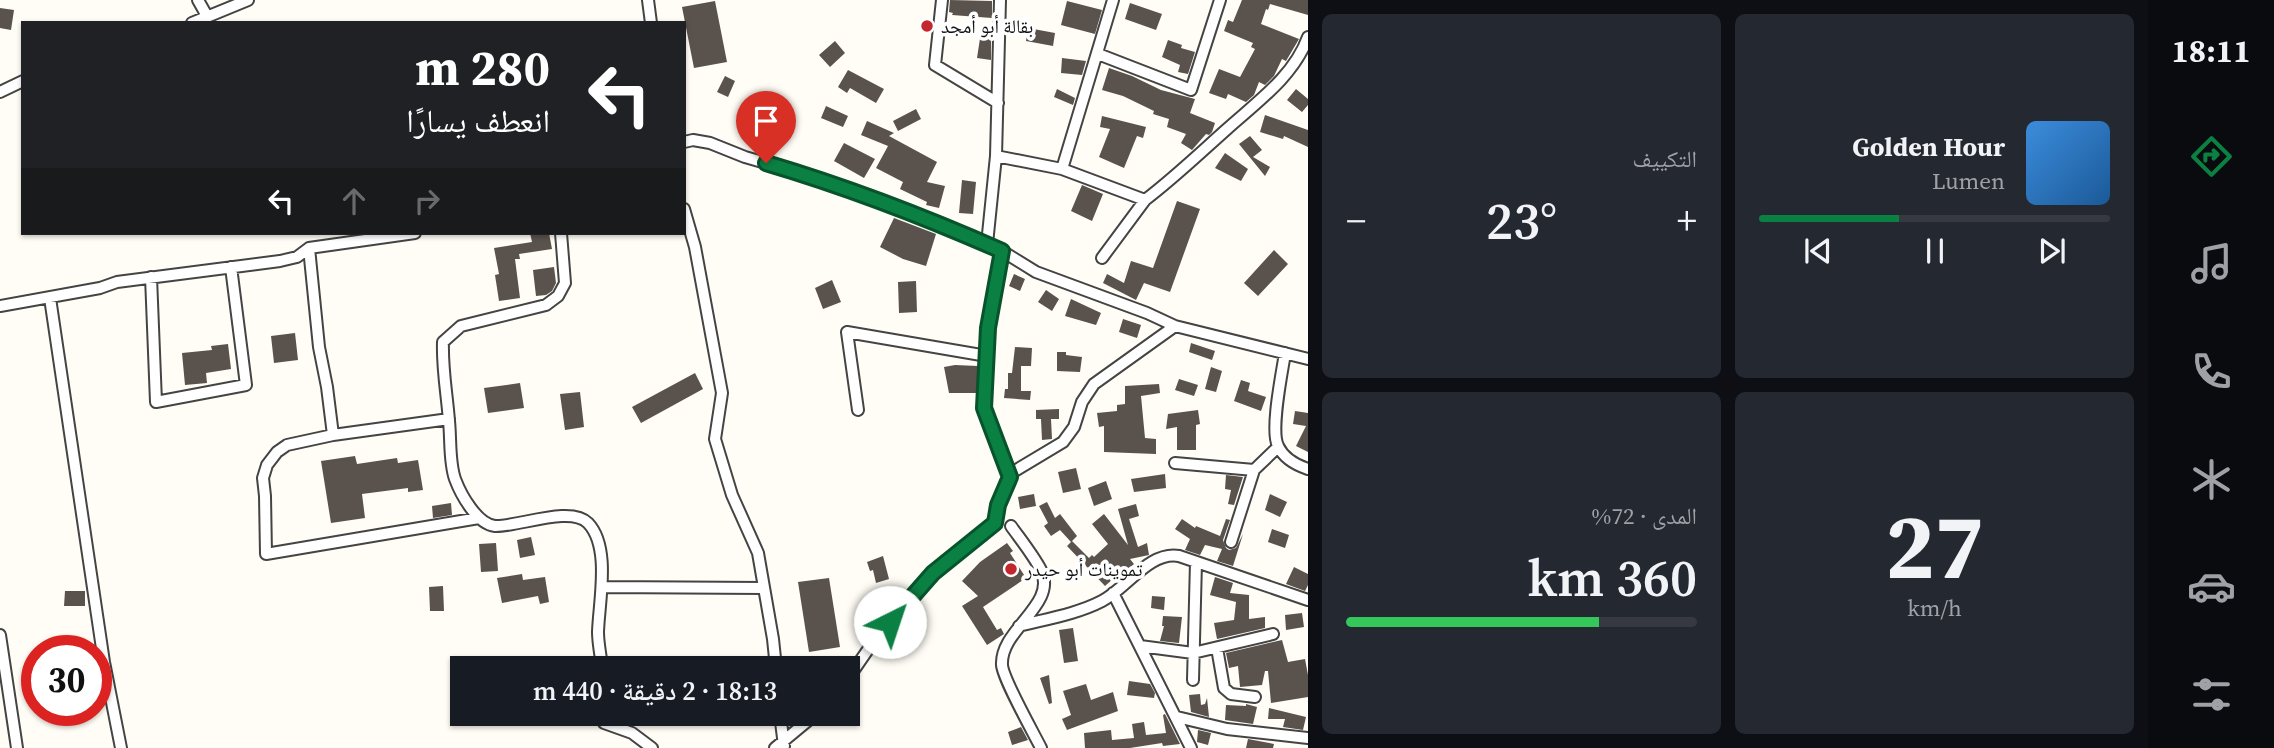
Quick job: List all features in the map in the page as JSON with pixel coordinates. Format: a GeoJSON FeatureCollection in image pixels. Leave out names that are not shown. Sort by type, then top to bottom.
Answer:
{"type":"FeatureCollection","features":[{"type":"Feature","properties":{"kind":"street"},"geometry":{"type":"LineString","coordinates":[[198,0],[207,16]]}},
{"type":"Feature","properties":{"kind":"street"},"geometry":{"type":"LineString","coordinates":[[196,21],[248,0]]}},
{"type":"Feature","properties":{"kind":"street"},"geometry":{"type":"LineString","coordinates":[[648,0],[651,21]]}},
{"type":"Feature","properties":{"kind":"street"},"geometry":{"type":"LineString","coordinates":[[942,0],[935,65],[999,103]]}},
{"type":"Feature","properties":{"kind":"street"},"geometry":{"type":"LineString","coordinates":[[987,244],[999,103],[1000,0]]}},
{"type":"Feature","properties":{"kind":"street"},"geometry":{"type":"LineString","coordinates":[[1062,169],[1113,0]]}},
{"type":"Feature","properties":{"kind":"street"},"geometry":{"type":"LineString","coordinates":[[1098,54],[1191,90],[1220,0]]}},
{"type":"Feature","properties":{"kind":"street"},"geometry":{"type":"LineString","coordinates":[[1102,258],[1145,200],[1172,179],[1283,78],[1300,55],[1308,37]]}},
{"type":"Feature","properties":{"kind":"street"},"geometry":{"type":"LineString","coordinates":[[0,92],[21,82]]}},
{"type":"Feature","properties":{"kind":"street"},"geometry":{"type":"LineString","coordinates":[[686,142],[710,143],[745,157],[808,175],[950,227],[1002,251],[1036,272],[1175,326],[1308,359]]}},
{"type":"Feature","properties":{"kind":"street"},"geometry":{"type":"LineString","coordinates":[[996,156],[1062,169],[1145,200]]}},
{"type":"Feature","properties":{"kind":"street"},"geometry":{"type":"LineString","coordinates":[[686,216],[695,247],[722,393],[715,439],[732,495],[758,553],[774,656]]}},
{"type":"Feature","properties":{"kind":"street"},"geometry":{"type":"LineString","coordinates":[[0,306],[100,288],[117,282],[280,261],[297,257],[309,248],[401,235]]}},
{"type":"Feature","properties":{"kind":"street"},"geometry":{"type":"LineString","coordinates":[[561,235],[565,283],[558,296],[546,305],[461,326],[443,342],[442,366],[455,478],[471,509],[479,518],[495,526],[580,517],[589,524],[599,541],[601,587],[598,634],[601,656]]}},
{"type":"Feature","properties":{"kind":"street"},"geometry":{"type":"LineString","coordinates":[[309,248],[319,347],[333,435]]}},
{"type":"Feature","properties":{"kind":"street"},"geometry":{"type":"LineString","coordinates":[[1002,251],[988,328],[984,408],[1010,477]]}},
{"type":"Feature","properties":{"kind":"street"},"geometry":{"type":"LineString","coordinates":[[151,277],[156,402],[246,385],[231,267]]}},
{"type":"Feature","properties":{"kind":"street"},"geometry":{"type":"LineString","coordinates":[[50,298],[104,662],[121,748]]}},
{"type":"Feature","properties":{"kind":"street"},"geometry":{"type":"LineString","coordinates":[[860,661],[876,638],[933,573],[995,523],[998,505],[1013,472],[1063,442],[1074,427],[1082,402],[1094,384],[1175,326]]}},
{"type":"Feature","properties":{"kind":"street"},"geometry":{"type":"LineString","coordinates":[[858,410],[847,332],[986,356]]}},
{"type":"Feature","properties":{"kind":"street"},"geometry":{"type":"LineString","coordinates":[[1285,353],[1275,425],[1278,447],[1289,460],[1308,469]]}},
{"type":"Feature","properties":{"kind":"street"},"geometry":{"type":"LineString","coordinates":[[449,419],[333,435],[287,445],[277,452],[267,465],[263,478],[266,554],[479,518]]}},
{"type":"Feature","properties":{"kind":"street"},"geometry":{"type":"LineString","coordinates":[[1231,542],[1254,470],[1278,447]]}},
{"type":"Feature","properties":{"kind":"street"},"geometry":{"type":"LineString","coordinates":[[1175,463],[1254,470]]}},
{"type":"Feature","properties":{"kind":"street"},"geometry":{"type":"LineString","coordinates":[[1011,526],[1042,572],[1045,585],[1038,605],[1006,644],[1002,669],[1041,748]]}},
{"type":"Feature","properties":{"kind":"street"},"geometry":{"type":"LineString","coordinates":[[1019,626],[1095,604],[1162,557],[1174,555],[1308,600]]}},
{"type":"Feature","properties":{"kind":"street"},"geometry":{"type":"LineString","coordinates":[[1193,680],[1196,562]]}},
{"type":"Feature","properties":{"kind":"street"},"geometry":{"type":"LineString","coordinates":[[601,587],[764,588]]}},
{"type":"Feature","properties":{"kind":"street"},"geometry":{"type":"LineString","coordinates":[[1113,593],[1191,748]]}},
{"type":"Feature","properties":{"kind":"street"},"geometry":{"type":"LineString","coordinates":[[1140,646],[1193,653],[1273,634]]}},
{"type":"Feature","properties":{"kind":"street"},"geometry":{"type":"LineString","coordinates":[[0,635],[17,748]]}},
{"type":"Feature","properties":{"kind":"street"},"geometry":{"type":"LineString","coordinates":[[1217,648],[1224,688],[1231,694],[1255,696]]}},
{"type":"Feature","properties":{"kind":"street"},"geometry":{"type":"LineString","coordinates":[[1177,717],[1227,729],[1308,738]]}},
{"type":"Feature","properties":{"kind":"street"},"geometry":{"type":"LineString","coordinates":[[612,726],[632,733],[652,748]]}},
{"type":"Feature","properties":{"kind":"street"},"geometry":{"type":"LineString","coordinates":[[780,726],[781,746]]}},
{"type":"Feature","properties":{"kind":"street"},"geometry":{"type":"LineString","coordinates":[[781,746],[803,726]]}},
{"type":"Feature","properties":{"kind":"building"},"geometry":{"type":"Polygon","coordinates":[[[950,0],[992,1],[992,18],[952,15],[953,13],[949,12],[950,0]]]}},
{"type":"Feature","properties":{"kind":"building"},"geometry":{"type":"Polygon","coordinates":[[[1242,0],[1308,0],[1308,15],[1270,4],[1268,10],[1266,9],[1261,24],[1299,39],[1286,61],[1282,59],[1274,76],[1265,85],[1259,82],[1254,95],[1246,102],[1228,94],[1226,99],[1209,93],[1219,69],[1240,77],[1255,49],[1251,47],[1253,43],[1224,31],[1228,20],[1233,22],[1242,0]]]}},
{"type":"Feature","properties":{"kind":"building"},"geometry":{"type":"Polygon","coordinates":[[[715,1],[727,62],[694,68],[682,7],[715,1]]]}},
{"type":"Feature","properties":{"kind":"building"},"geometry":{"type":"Polygon","coordinates":[[[1067,1],[1102,10],[1095,34],[1061,25],[1067,1]]]}},
{"type":"Feature","properties":{"kind":"building"},"geometry":{"type":"Polygon","coordinates":[[[1130,3],[1162,14],[1156,30],[1125,19],[1130,3]]]}},
{"type":"Feature","properties":{"kind":"building"},"geometry":{"type":"Polygon","coordinates":[[[0,8],[14,10],[11,30],[0,28],[0,8]]]}},
{"type":"Feature","properties":{"kind":"building"},"geometry":{"type":"Polygon","coordinates":[[[1028,28],[1055,33],[1053,46],[1026,41],[1028,28]]]}},
{"type":"Feature","properties":{"kind":"building"},"geometry":{"type":"Polygon","coordinates":[[[981,32],[991,34],[991,60],[977,58],[981,32]]]}},
{"type":"Feature","properties":{"kind":"building"},"geometry":{"type":"Polygon","coordinates":[[[1168,40],[1195,52],[1188,74],[1178,72],[1180,65],[1162,57],[1168,40]]]}},
{"type":"Feature","properties":{"kind":"building"},"geometry":{"type":"Polygon","coordinates":[[[835,41],[845,53],[830,67],[819,55],[835,41]]]}},
{"type":"Feature","properties":{"kind":"building"},"geometry":{"type":"Polygon","coordinates":[[[1062,58],[1086,61],[1082,75],[1061,73],[1062,58]]]}},
{"type":"Feature","properties":{"kind":"building"},"geometry":{"type":"Polygon","coordinates":[[[1109,68],[1161,90],[1195,99],[1190,113],[1215,123],[1212,132],[1206,134],[1192,150],[1181,143],[1186,134],[1167,127],[1169,119],[1153,114],[1154,111],[1123,96],[1102,90],[1109,68]]]}},
{"type":"Feature","properties":{"kind":"building"},"geometry":{"type":"Polygon","coordinates":[[[848,70],[884,89],[876,103],[850,88],[847,93],[838,87],[848,70]]]}},
{"type":"Feature","properties":{"kind":"building"},"geometry":{"type":"Polygon","coordinates":[[[725,76],[735,81],[728,97],[717,92],[725,76]]]}},
{"type":"Feature","properties":{"kind":"building"},"geometry":{"type":"Polygon","coordinates":[[[1057,89],[1075,98],[1073,105],[1054,97],[1057,89]]]}},
{"type":"Feature","properties":{"kind":"building"},"geometry":{"type":"Polygon","coordinates":[[[1296,89],[1308,99],[1308,105],[1302,112],[1287,100],[1296,89]]]}},
{"type":"Feature","properties":{"kind":"building"},"geometry":{"type":"Polygon","coordinates":[[[826,106],[848,116],[843,127],[821,118],[826,106]]]}},
{"type":"Feature","properties":{"kind":"building"},"geometry":{"type":"Polygon","coordinates":[[[916,109],[921,119],[898,131],[893,121],[916,109]]]}},
{"type":"Feature","properties":{"kind":"building"},"geometry":{"type":"Polygon","coordinates":[[[1265,115],[1308,130],[1308,147],[1284,136],[1283,139],[1260,132],[1265,115]]]}},
{"type":"Feature","properties":{"kind":"building"},"geometry":{"type":"Polygon","coordinates":[[[1102,116],[1146,127],[1143,138],[1137,136],[1124,168],[1099,157],[1110,129],[1100,127],[1102,116]]]}},
{"type":"Feature","properties":{"kind":"building"},"geometry":{"type":"Polygon","coordinates":[[[867,121],[894,133],[889,136],[937,162],[927,182],[945,186],[939,208],[926,205],[927,202],[900,189],[903,182],[876,168],[888,146],[861,135],[867,121]]]}},
{"type":"Feature","properties":{"kind":"building"},"geometry":{"type":"Polygon","coordinates":[[[1250,136],[1262,150],[1253,157],[1270,167],[1265,176],[1239,144],[1250,136]]]}},
{"type":"Feature","properties":{"kind":"building"},"geometry":{"type":"Polygon","coordinates":[[[844,143],[875,159],[864,178],[834,161],[844,143]]]}},
{"type":"Feature","properties":{"kind":"building"},"geometry":{"type":"Polygon","coordinates":[[[1225,153],[1248,169],[1241,181],[1215,168],[1225,153]]]}},
{"type":"Feature","properties":{"kind":"building"},"geometry":{"type":"Polygon","coordinates":[[[962,180],[976,182],[973,214],[959,213],[962,180]]]}},
{"type":"Feature","properties":{"kind":"building"},"geometry":{"type":"Polygon","coordinates":[[[1082,185],[1103,194],[1092,221],[1071,211],[1082,185]]]}},
{"type":"Feature","properties":{"kind":"building"},"geometry":{"type":"Polygon","coordinates":[[[1177,201],[1200,209],[1170,292],[1144,283],[1136,300],[1103,283],[1107,274],[1124,283],[1131,261],[1153,268],[1177,201]]]}},
{"type":"Feature","properties":{"kind":"building"},"geometry":{"type":"Polygon","coordinates":[[[894,218],[936,234],[926,266],[903,259],[880,247],[894,218]]]}},
{"type":"Feature","properties":{"kind":"building"},"geometry":{"type":"Polygon","coordinates":[[[530,235],[549,235],[552,249],[519,254],[520,259],[515,259],[520,298],[499,301],[495,275],[499,274],[494,248],[532,242],[530,235]]]}},
{"type":"Feature","properties":{"kind":"building"},"geometry":{"type":"Polygon","coordinates":[[[1274,250],[1288,264],[1258,296],[1244,283],[1274,250]]]}},
{"type":"Feature","properties":{"kind":"building"},"geometry":{"type":"Polygon","coordinates":[[[554,267],[556,283],[552,291],[536,296],[533,270],[554,267]]]}},
{"type":"Feature","properties":{"kind":"building"},"geometry":{"type":"Polygon","coordinates":[[[1014,274],[1025,279],[1020,291],[1009,286],[1014,274]]]}},
{"type":"Feature","properties":{"kind":"building"},"geometry":{"type":"Polygon","coordinates":[[[832,280],[841,302],[823,309],[815,288],[832,280]]]}},
{"type":"Feature","properties":{"kind":"building"},"geometry":{"type":"Polygon","coordinates":[[[916,281],[917,312],[899,313],[898,282],[916,281]]]}},
{"type":"Feature","properties":{"kind":"building"},"geometry":{"type":"Polygon","coordinates":[[[1046,290],[1059,299],[1052,311],[1038,302],[1046,290]]]}},
{"type":"Feature","properties":{"kind":"building"},"geometry":{"type":"Polygon","coordinates":[[[1071,299],[1101,313],[1096,325],[1065,316],[1071,299]]]}},
{"type":"Feature","properties":{"kind":"building"},"geometry":{"type":"Polygon","coordinates":[[[1123,319],[1141,325],[1137,338],[1119,332],[1123,319]]]}},
{"type":"Feature","properties":{"kind":"building"},"geometry":{"type":"Polygon","coordinates":[[[295,333],[298,360],[274,363],[271,336],[295,333]]]}},
{"type":"Feature","properties":{"kind":"building"},"geometry":{"type":"Polygon","coordinates":[[[1191,343],[1215,351],[1212,360],[1189,352],[1191,343]]]}},
{"type":"Feature","properties":{"kind":"building"},"geometry":{"type":"Polygon","coordinates":[[[228,344],[231,369],[206,373],[207,383],[185,385],[182,353],[212,350],[211,346],[228,344]]]}},
{"type":"Feature","properties":{"kind":"building"},"geometry":{"type":"Polygon","coordinates":[[[1015,347],[1032,348],[1031,366],[1021,366],[1021,391],[1031,391],[1030,400],[1004,398],[1005,389],[1008,389],[1008,373],[1012,373],[1015,347]]]}},
{"type":"Feature","properties":{"kind":"building"},"geometry":{"type":"Polygon","coordinates":[[[1057,352],[1082,357],[1080,372],[1057,371],[1057,352]]]}},
{"type":"Feature","properties":{"kind":"building"},"geometry":{"type":"Polygon","coordinates":[[[978,366],[977,393],[949,393],[944,367],[978,366]]]}},
{"type":"Feature","properties":{"kind":"building"},"geometry":{"type":"Polygon","coordinates":[[[1211,367],[1222,371],[1216,392],[1205,389],[1211,367]]]}},
{"type":"Feature","properties":{"kind":"building"},"geometry":{"type":"Polygon","coordinates":[[[695,373],[703,389],[641,423],[632,407],[695,373]]]}},
{"type":"Feature","properties":{"kind":"building"},"geometry":{"type":"Polygon","coordinates":[[[1179,379],[1198,385],[1194,396],[1175,390],[1179,379]]]}},
{"type":"Feature","properties":{"kind":"building"},"geometry":{"type":"Polygon","coordinates":[[[1241,380],[1250,383],[1248,391],[1266,397],[1261,411],[1234,401],[1241,380]]]}},
{"type":"Feature","properties":{"kind":"building"},"geometry":{"type":"Polygon","coordinates":[[[520,383],[524,408],[488,413],[484,388],[520,383]]]}},
{"type":"Feature","properties":{"kind":"building"},"geometry":{"type":"Polygon","coordinates":[[[1159,384],[1160,393],[1141,396],[1145,438],[1156,439],[1156,454],[1104,452],[1104,426],[1099,427],[1097,413],[1117,411],[1117,405],[1125,404],[1125,386],[1159,384]]]}},
{"type":"Feature","properties":{"kind":"building"},"geometry":{"type":"Polygon","coordinates":[[[580,392],[584,427],[565,430],[560,394],[580,392]]]}},
{"type":"Feature","properties":{"kind":"building"},"geometry":{"type":"Polygon","coordinates":[[[1059,409],[1059,419],[1051,419],[1052,439],[1042,440],[1041,419],[1036,419],[1036,410],[1059,409]]]}},
{"type":"Feature","properties":{"kind":"building"},"geometry":{"type":"Polygon","coordinates":[[[1198,410],[1200,424],[1196,425],[1196,450],[1177,450],[1177,427],[1166,429],[1168,414],[1198,410]]]}},
{"type":"Feature","properties":{"kind":"building"},"geometry":{"type":"Polygon","coordinates":[[[1295,411],[1308,413],[1308,452],[1296,446],[1306,426],[1293,424],[1295,411]]]}},
{"type":"Feature","properties":{"kind":"building"},"geometry":{"type":"Polygon","coordinates":[[[355,456],[357,464],[397,458],[398,463],[418,460],[423,490],[408,492],[408,488],[362,494],[365,518],[331,523],[321,461],[355,456]]]}},
{"type":"Feature","properties":{"kind":"building"},"geometry":{"type":"Polygon","coordinates":[[[1076,468],[1081,489],[1063,493],[1058,472],[1076,468]]]}},
{"type":"Feature","properties":{"kind":"building"},"geometry":{"type":"Polygon","coordinates":[[[1165,474],[1166,488],[1134,492],[1131,479],[1165,474]]]}},
{"type":"Feature","properties":{"kind":"building"},"geometry":{"type":"Polygon","coordinates":[[[1226,475],[1243,477],[1234,505],[1228,504],[1231,490],[1225,489],[1226,475]]]}},
{"type":"Feature","properties":{"kind":"building"},"geometry":{"type":"Polygon","coordinates":[[[1106,481],[1112,499],[1094,506],[1088,488],[1106,481]]]}},
{"type":"Feature","properties":{"kind":"building"},"geometry":{"type":"Polygon","coordinates":[[[1034,494],[1036,506],[1020,509],[1018,497],[1034,494]]]}},
{"type":"Feature","properties":{"kind":"building"},"geometry":{"type":"Polygon","coordinates":[[[1270,494],[1287,502],[1280,517],[1265,510],[1270,494]]]}},
{"type":"Feature","properties":{"kind":"building"},"geometry":{"type":"Polygon","coordinates":[[[1047,502],[1055,518],[1060,514],[1077,536],[1071,542],[1060,530],[1051,536],[1044,526],[1048,523],[1039,506],[1047,502]]]}},
{"type":"Feature","properties":{"kind":"building"},"geometry":{"type":"Polygon","coordinates":[[[451,503],[452,515],[433,518],[432,506],[451,503]]]}},
{"type":"Feature","properties":{"kind":"building"},"geometry":{"type":"Polygon","coordinates":[[[1136,504],[1139,516],[1129,519],[1138,547],[1147,543],[1149,555],[1130,559],[1134,564],[1105,586],[1067,546],[1072,541],[1089,558],[1092,555],[1094,557],[1108,544],[1092,524],[1104,514],[1128,545],[1118,509],[1136,504]]]}},
{"type":"Feature","properties":{"kind":"building"},"geometry":{"type":"Polygon","coordinates":[[[1182,519],[1195,528],[1196,526],[1220,536],[1226,519],[1230,520],[1223,540],[1226,548],[1236,548],[1243,534],[1233,566],[1217,561],[1222,549],[1205,545],[1200,555],[1185,550],[1190,539],[1175,529],[1182,519]]]}},
{"type":"Feature","properties":{"kind":"building"},"geometry":{"type":"Polygon","coordinates":[[[1272,529],[1289,535],[1285,548],[1268,542],[1272,529]]]}},
{"type":"Feature","properties":{"kind":"building"},"geometry":{"type":"Polygon","coordinates":[[[531,537],[535,555],[520,558],[517,540],[531,537]]]}},
{"type":"Feature","properties":{"kind":"building"},"geometry":{"type":"Polygon","coordinates":[[[496,543],[498,571],[481,572],[479,544],[496,543]]]}},
{"type":"Feature","properties":{"kind":"building"},"geometry":{"type":"Polygon","coordinates":[[[1007,543],[1013,551],[1010,553],[1026,578],[983,607],[997,630],[1001,628],[1004,634],[987,645],[962,606],[978,596],[962,581],[980,562],[1007,543]]]}},
{"type":"Feature","properties":{"kind":"building"},"geometry":{"type":"Polygon","coordinates":[[[883,556],[889,579],[876,583],[873,570],[870,571],[867,562],[883,556]]]}},
{"type":"Feature","properties":{"kind":"building"},"geometry":{"type":"Polygon","coordinates":[[[1294,567],[1308,574],[1305,591],[1286,584],[1294,567]]]}},
{"type":"Feature","properties":{"kind":"building"},"geometry":{"type":"Polygon","coordinates":[[[522,574],[523,580],[545,577],[549,602],[540,604],[538,596],[502,603],[497,578],[522,574]]]}},
{"type":"Feature","properties":{"kind":"building"},"geometry":{"type":"Polygon","coordinates":[[[1215,577],[1233,583],[1230,593],[1249,595],[1249,619],[1265,617],[1265,628],[1217,639],[1214,623],[1234,620],[1236,602],[1210,595],[1215,577]]]}},
{"type":"Feature","properties":{"kind":"building"},"geometry":{"type":"Polygon","coordinates":[[[829,578],[840,647],[809,652],[798,582],[829,578]]]}},
{"type":"Feature","properties":{"kind":"building"},"geometry":{"type":"Polygon","coordinates":[[[443,586],[444,611],[430,611],[429,587],[443,586]]]}},
{"type":"Feature","properties":{"kind":"building"},"geometry":{"type":"Polygon","coordinates":[[[65,591],[85,591],[85,606],[64,606],[65,591]]]}},
{"type":"Feature","properties":{"kind":"building"},"geometry":{"type":"Polygon","coordinates":[[[1152,596],[1165,597],[1164,610],[1151,608],[1152,596]]]}},
{"type":"Feature","properties":{"kind":"building"},"geometry":{"type":"Polygon","coordinates":[[[1302,613],[1304,627],[1286,630],[1285,615],[1302,613]]]}},
{"type":"Feature","properties":{"kind":"building"},"geometry":{"type":"Polygon","coordinates":[[[1163,616],[1182,617],[1179,643],[1160,641],[1164,626],[1163,616]]]}},
{"type":"Feature","properties":{"kind":"building"},"geometry":{"type":"Polygon","coordinates":[[[1073,628],[1078,661],[1064,663],[1059,630],[1073,628]]]}},
{"type":"Feature","properties":{"kind":"building"},"geometry":{"type":"Polygon","coordinates":[[[1282,640],[1288,662],[1305,659],[1308,697],[1271,703],[1268,671],[1265,671],[1262,685],[1240,687],[1238,666],[1229,668],[1226,653],[1282,640]]]}},
{"type":"Feature","properties":{"kind":"building"},"geometry":{"type":"Polygon","coordinates":[[[1049,675],[1052,703],[1049,704],[1040,678],[1049,675]]]}},
{"type":"Feature","properties":{"kind":"building"},"geometry":{"type":"Polygon","coordinates":[[[1129,681],[1150,684],[1155,693],[1154,698],[1127,695],[1129,681]]]}},
{"type":"Feature","properties":{"kind":"building"},"geometry":{"type":"Polygon","coordinates":[[[1086,684],[1091,700],[1113,692],[1118,711],[1067,730],[1062,719],[1071,715],[1063,691],[1086,684]]]}},
{"type":"Feature","properties":{"kind":"building"},"geometry":{"type":"Polygon","coordinates":[[[1200,694],[1201,705],[1205,704],[1207,698],[1209,717],[1191,712],[1189,695],[1200,694]]]}},
{"type":"Feature","properties":{"kind":"building"},"geometry":{"type":"Polygon","coordinates":[[[1246,704],[1257,707],[1253,724],[1225,720],[1226,705],[1246,704]]]}},
{"type":"Feature","properties":{"kind":"building"},"geometry":{"type":"Polygon","coordinates":[[[1269,708],[1306,717],[1303,730],[1283,727],[1285,719],[1268,719],[1269,708]]]}},
{"type":"Feature","properties":{"kind":"building"},"geometry":{"type":"Polygon","coordinates":[[[1165,714],[1180,744],[1085,748],[1084,733],[1111,730],[1112,740],[1134,738],[1132,724],[1144,722],[1146,735],[1166,733],[1165,714]]]}},
{"type":"Feature","properties":{"kind":"building"},"geometry":{"type":"Polygon","coordinates":[[[1021,727],[1028,740],[1012,745],[1008,732],[1021,727]]]}},
{"type":"Feature","properties":{"kind":"building"},"geometry":{"type":"Polygon","coordinates":[[[1198,730],[1211,733],[1208,745],[1197,742],[1198,730]]]}},
{"type":"Feature","properties":{"kind":"building"},"geometry":{"type":"Polygon","coordinates":[[[1248,739],[1274,744],[1273,748],[1246,748],[1248,739]]]}},
{"type":"Feature","properties":{"kind":"place","name":"بقالة أبو أمجد"},"geometry":{"type":"Point","coordinates":[927,26]}},
{"type":"Feature","properties":{"kind":"place","name":"تموينات أبو حيدر"},"geometry":{"type":"Point","coordinates":[1011,569]}},
{"type":"Feature","properties":{"kind":"route"},"geometry":{"type":"LineString","coordinates":[[766,163],[808,175],[950,227],[1002,251],[988,328],[984,408],[1010,477],[998,505],[995,523],[933,573],[890,622]]}}]}
